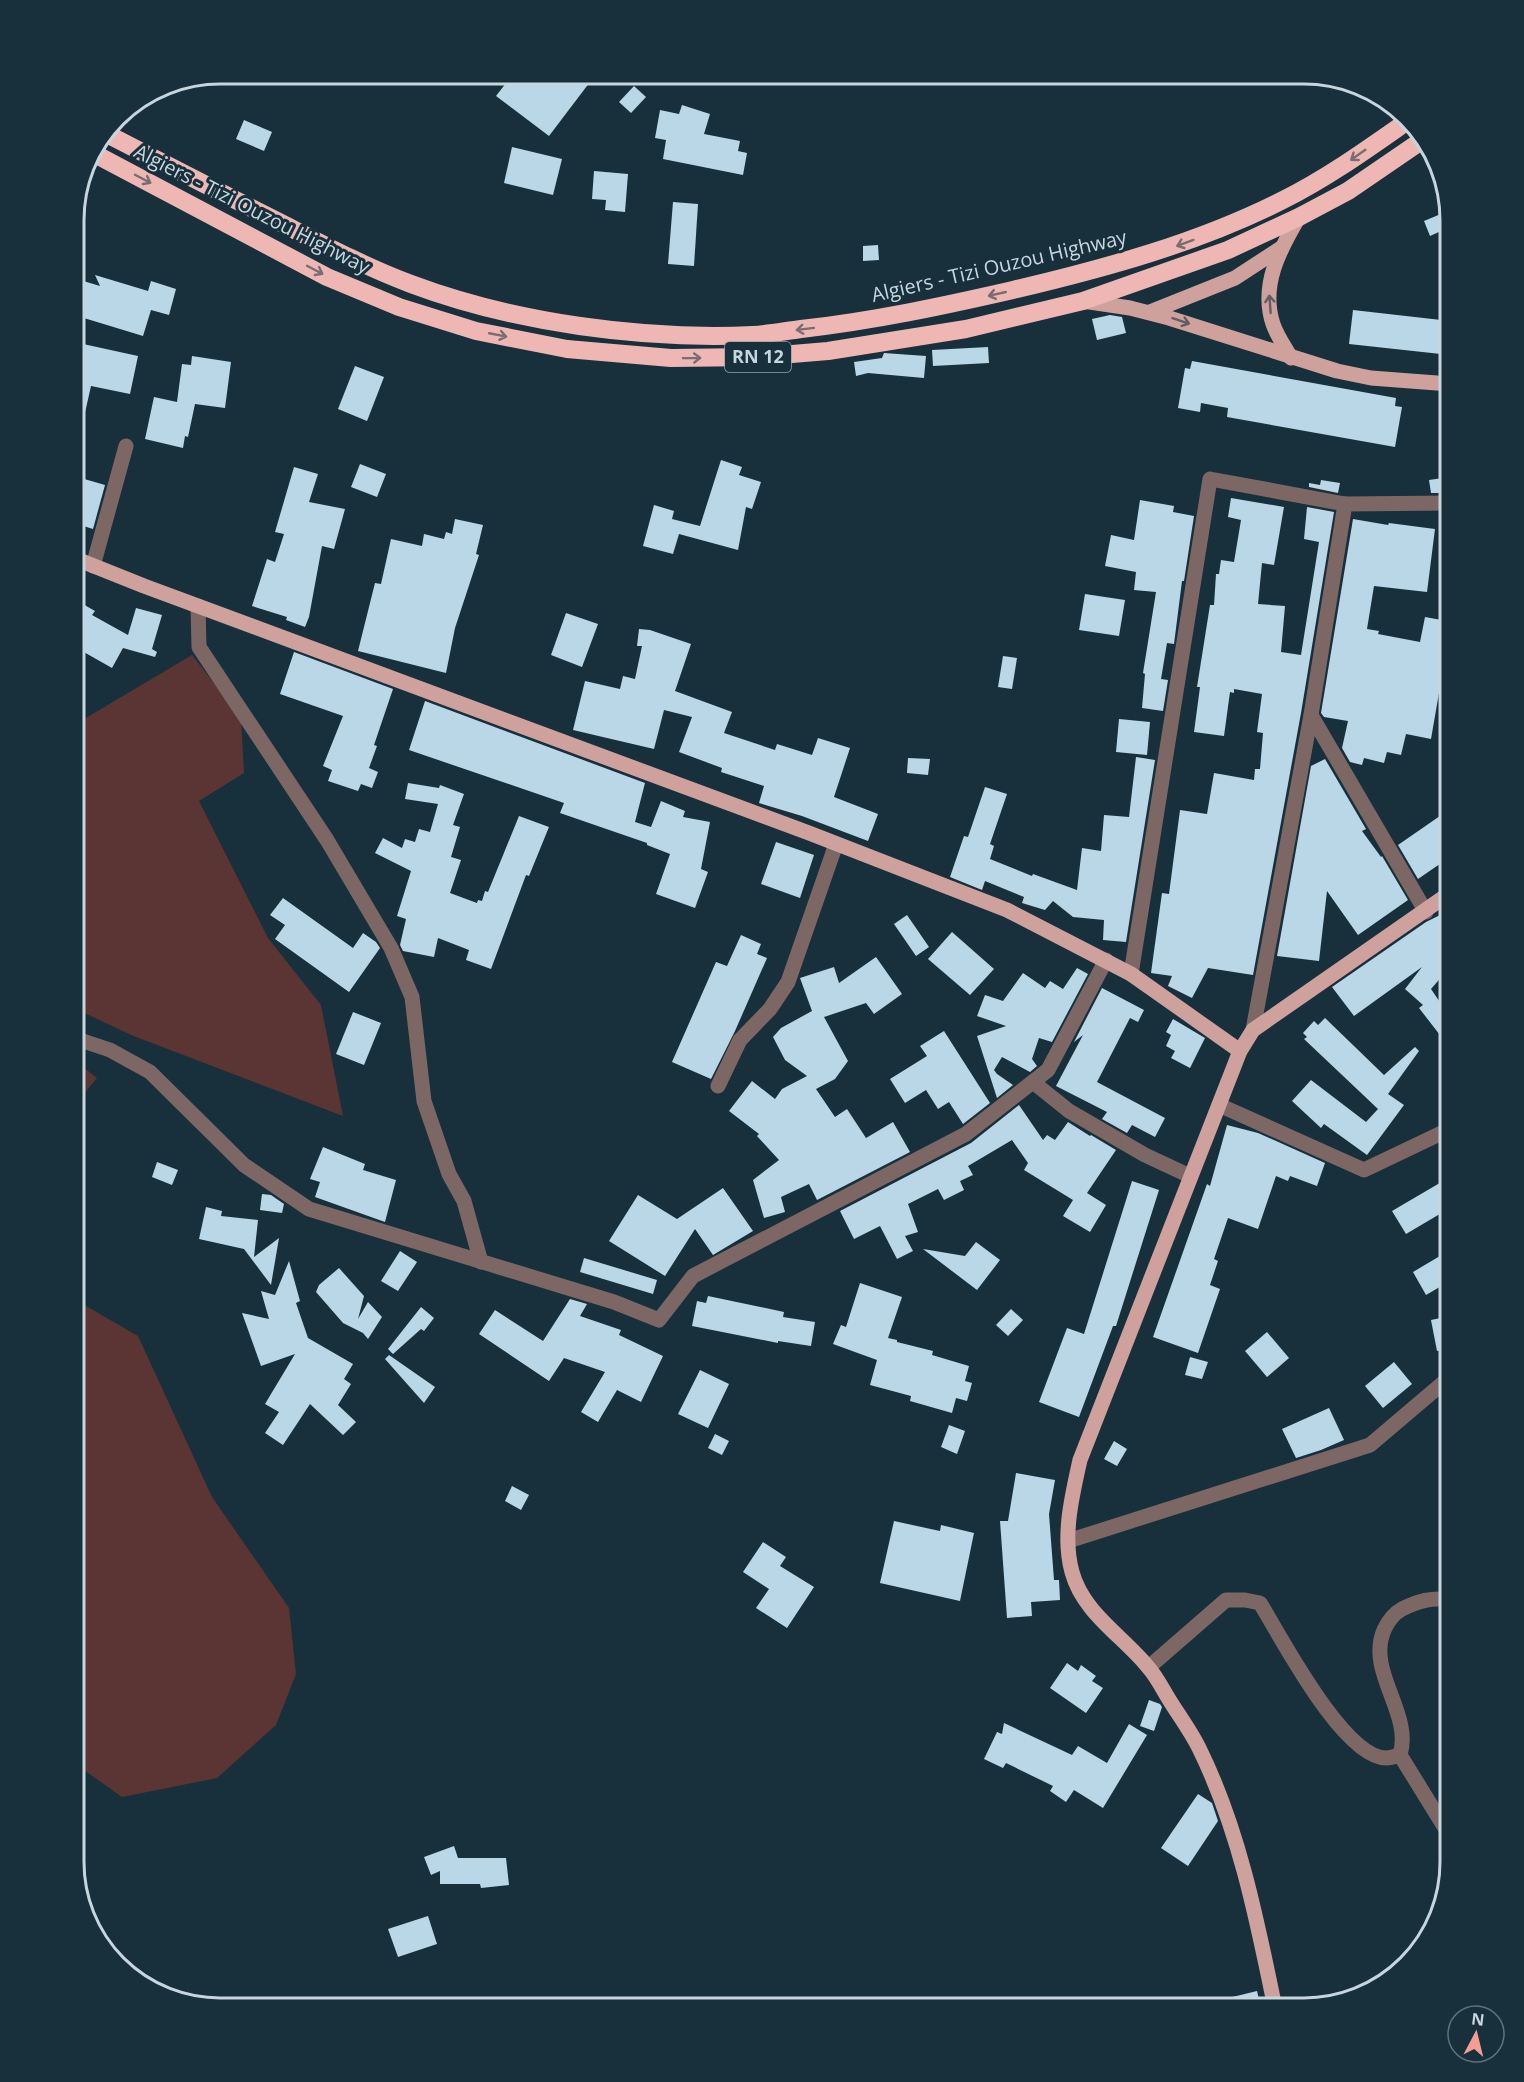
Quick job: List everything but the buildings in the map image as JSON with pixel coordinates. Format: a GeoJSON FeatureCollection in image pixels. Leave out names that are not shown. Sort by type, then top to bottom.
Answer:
{"type":"FeatureCollection","features":[{"type":"Feature","properties":{"kind":"highway","name":"Algiers - Tizi Ouzou Highway"},"geometry":{"type":"LineString","coordinates":[[112,137],[344,255],[412,284],[485,306],[570,324],[660,334],[754,335],[830,326],[956,303],[1074,276],[1171,248],[1219,230],[1284,200],[1334,172],[1401,125]]}},
{"type":"Feature","properties":{"kind":"highway","name":"Algiers - Tizi Ouzou Highway"},"geometry":{"type":"LineString","coordinates":[[100,157],[337,281],[399,307],[476,331],[567,349],[671,358],[757,357],[828,351],[966,329],[1083,301],[1228,250],[1299,217],[1348,191],[1417,145]]}},
{"type":"Feature","properties":{"kind":"main road"},"geometry":{"type":"LineString","coordinates":[[1291,358],[1273,325],[1269,298],[1272,273],[1281,248],[1299,217]]}},
{"type":"Feature","properties":{"kind":"main road"},"geometry":{"type":"LineString","coordinates":[[1150,312],[1235,278],[1281,248]]}},
{"type":"Feature","properties":{"kind":"main road"},"geometry":{"type":"LineString","coordinates":[[1083,301],[1150,312],[1337,371],[1371,378],[1440,383]]}},
{"type":"Feature","properties":{"kind":"main road"},"geometry":{"type":"LineString","coordinates":[[84,562],[1007,910],[1131,974],[1240,1051]]}},
{"type":"Feature","properties":{"kind":"main road"},"geometry":{"type":"LineString","coordinates":[[1273,1998],[1257,1918],[1224,1803],[1198,1746],[1149,1667],[1096,1613],[1080,1593],[1072,1572],[1068,1541],[1071,1504],[1080,1460],[1240,1051],[1253,1030],[1440,901]]}},
{"type":"Feature","properties":{"kind":"street"},"geometry":{"type":"LineString","coordinates":[[93,566],[126,446]]}},
{"type":"Feature","properties":{"kind":"street"},"geometry":{"type":"LineString","coordinates":[[1131,974],[1210,479],[1345,504],[1440,503]]}},
{"type":"Feature","properties":{"kind":"street"},"geometry":{"type":"LineString","coordinates":[[1253,1030],[1311,715],[1345,504]]}},
{"type":"Feature","properties":{"kind":"street"},"geometry":{"type":"LineString","coordinates":[[198,606],[199,646],[327,840],[391,948],[412,998],[424,1101],[449,1174],[464,1201],[481,1262]]}},
{"type":"Feature","properties":{"kind":"street"},"geometry":{"type":"LineString","coordinates":[[1311,715],[1426,912]]}},
{"type":"Feature","properties":{"kind":"street"},"geometry":{"type":"LineString","coordinates":[[718,1086],[740,1040],[770,1009],[788,982],[836,844]]}},
{"type":"Feature","properties":{"kind":"street"},"geometry":{"type":"LineString","coordinates":[[84,1041],[110,1050],[150,1072],[244,1165],[309,1209],[614,1302],[658,1320],[693,1276],[966,1134],[1048,1070],[1106,960]]}},
{"type":"Feature","properties":{"kind":"street"},"geometry":{"type":"LineString","coordinates":[[1033,1082],[1069,1111],[1145,1155],[1190,1176]]}},
{"type":"Feature","properties":{"kind":"street"},"geometry":{"type":"LineString","coordinates":[[1219,1105],[1364,1170],[1440,1134]]}},
{"type":"Feature","properties":{"kind":"street"},"geometry":{"type":"LineString","coordinates":[[1068,1541],[1370,1444],[1440,1385]]}},
{"type":"Feature","properties":{"kind":"street"},"geometry":{"type":"LineString","coordinates":[[1149,1667],[1226,1600],[1260,1603],[1312,1691],[1347,1735],[1369,1753],[1386,1759],[1400,1755]]}},
{"type":"Feature","properties":{"kind":"street"},"geometry":{"type":"LineString","coordinates":[[1440,1600],[1419,1600],[1398,1611],[1387,1622],[1381,1637],[1378,1655],[1400,1723],[1403,1744],[1400,1755],[1440,1820]]}},
{"type":"Feature","properties":{"kind":"shaded area"},"geometry":{"type":"Polygon","coordinates":[[[192,655],[241,718],[244,773],[199,801],[268,938],[321,1005],[343,1116],[131,1035],[84,1013],[84,719],[192,655]]]}},
{"type":"Feature","properties":{"kind":"shaded area"},"geometry":{"type":"Polygon","coordinates":[[[84,1068],[97,1078],[84,1094],[84,1068]]]}},
{"type":"Feature","properties":{"kind":"shaded area"},"geometry":{"type":"Polygon","coordinates":[[[84,1305],[138,1336],[212,1497],[289,1608],[296,1674],[276,1725],[217,1778],[122,1797],[84,1770],[84,1305]]]}}]}
